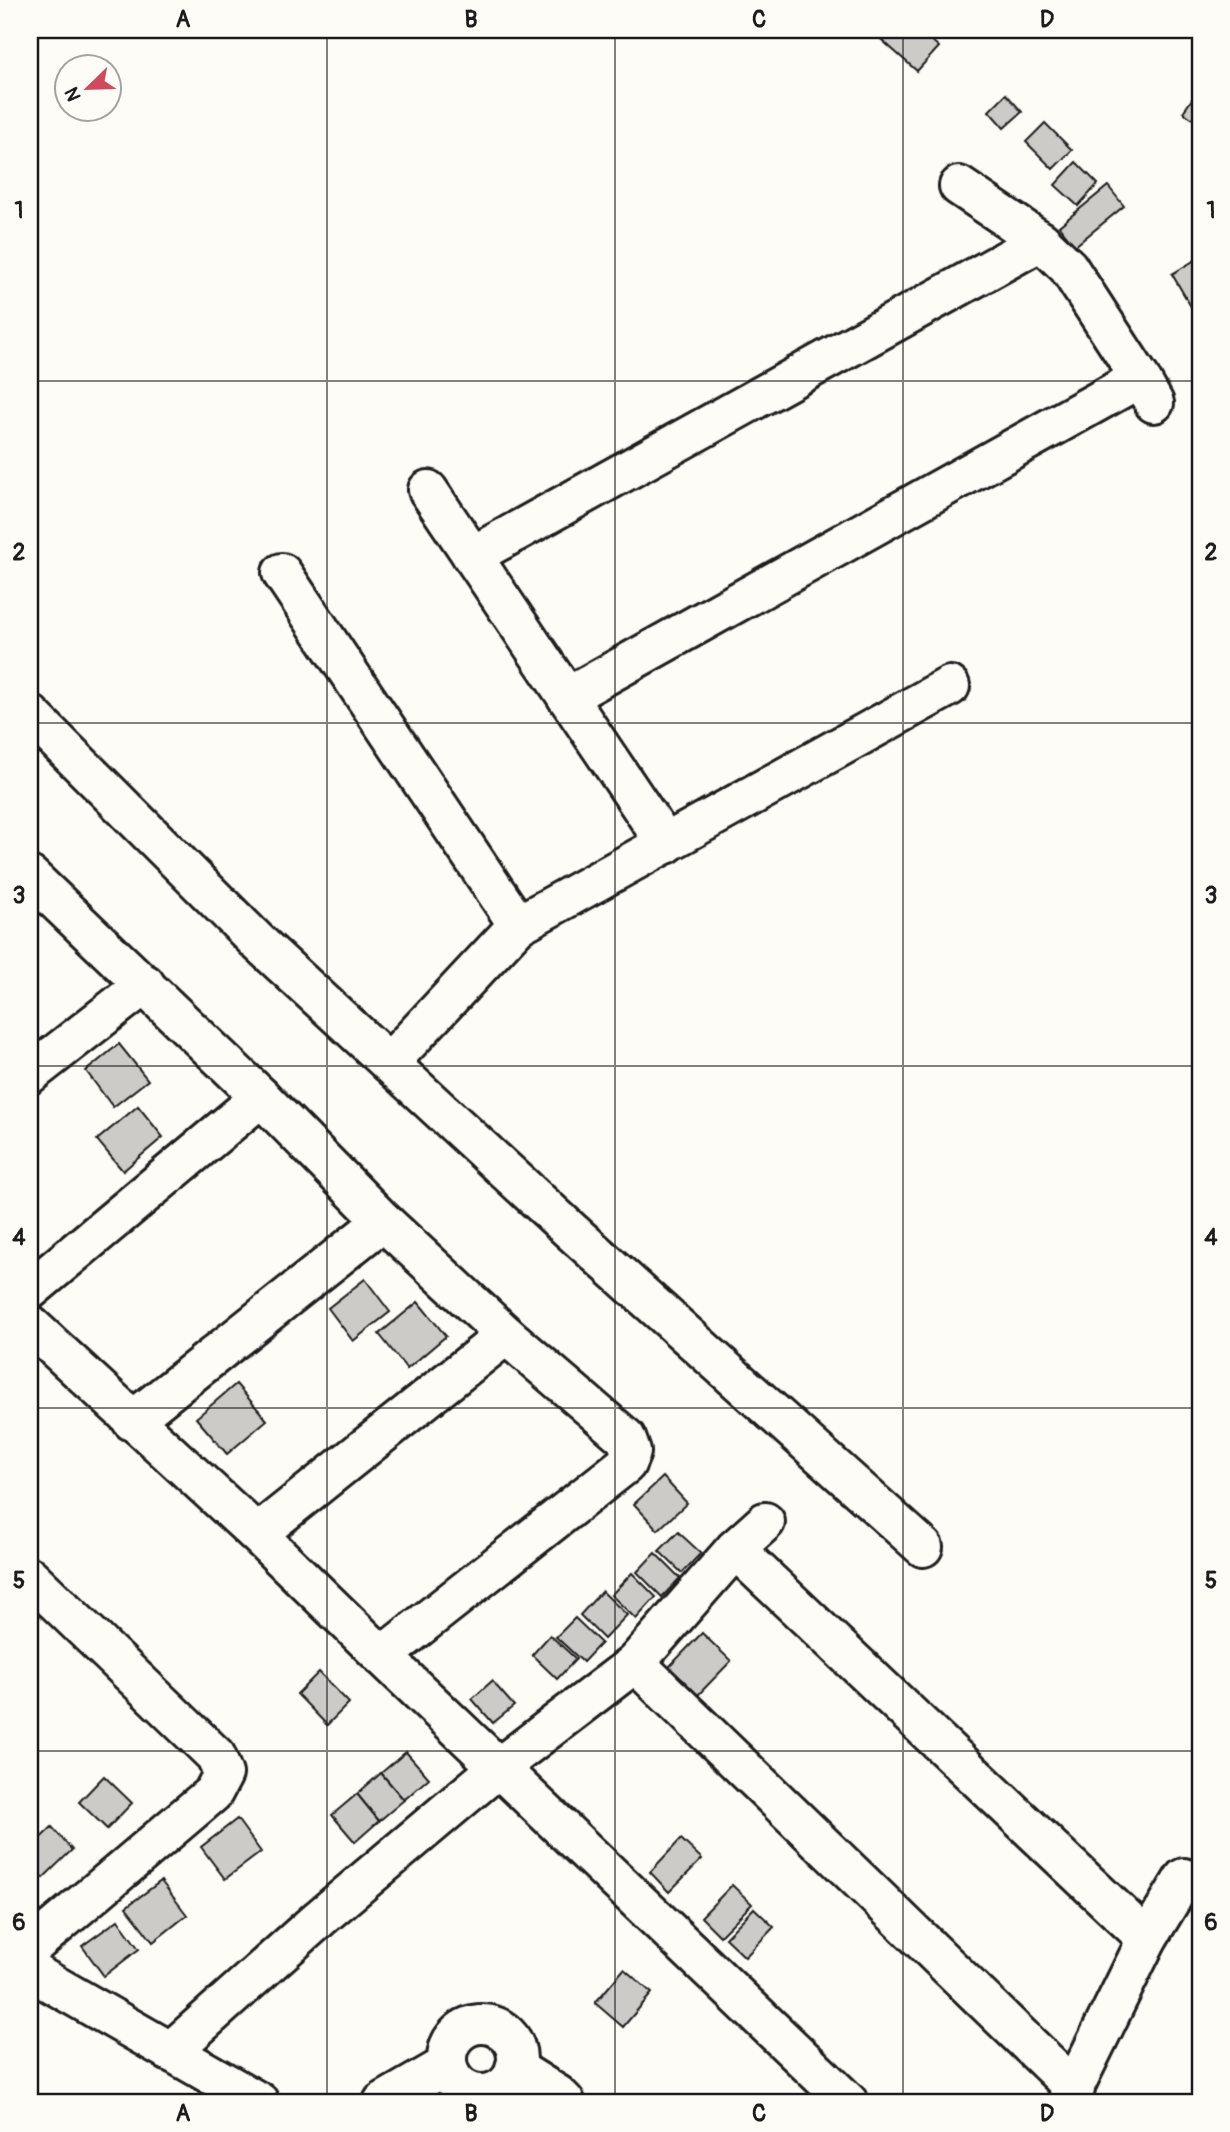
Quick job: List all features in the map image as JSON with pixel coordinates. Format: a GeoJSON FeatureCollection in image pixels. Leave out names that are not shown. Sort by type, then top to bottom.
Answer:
{"type":"FeatureCollection","features":[{"type":"Feature","properties":{"kind":"street"},"geometry":{"type":"LineString","coordinates":[[567,697],[1147,391],[1068,267],[1041,241],[959,186]]}},
{"type":"Feature","properties":{"kind":"street"},"geometry":{"type":"LineString","coordinates":[[472,556],[1041,241]]}},
{"type":"Feature","properties":{"kind":"street"},"geometry":{"type":"LineString","coordinates":[[428,490],[666,844]]}},
{"type":"Feature","properties":{"kind":"street"},"geometry":{"type":"LineString","coordinates":[[282,573],[518,925]]}},
{"type":"Feature","properties":{"kind":"street"},"geometry":{"type":"LineString","coordinates":[[389,1063],[518,925],[950,687]]}},
{"type":"Feature","properties":{"kind":"street"},"geometry":{"type":"LineString","coordinates":[[30,714],[259,943],[571,1231],[923,1547]]}},
{"type":"Feature","properties":{"kind":"street"},"geometry":{"type":"LineString","coordinates":[[30,876],[261,1097],[383,1221],[506,1335],[626,1438],[631,1452],[626,1464],[382,1656]]}},
{"type":"Feature","properties":{"kind":"street"},"geometry":{"type":"LineString","coordinates":[[30,1074],[145,984]]}},
{"type":"Feature","properties":{"kind":"street"},"geometry":{"type":"LineString","coordinates":[[30,1290],[261,1097]]}},
{"type":"Feature","properties":{"kind":"street"},"geometry":{"type":"LineString","coordinates":[[132,1421],[383,1221]]}},
{"type":"Feature","properties":{"kind":"street"},"geometry":{"type":"LineString","coordinates":[[30,1325],[257,1534],[848,2102]]}},
{"type":"Feature","properties":{"kind":"street"},"geometry":{"type":"LineString","coordinates":[[257,1534],[506,1335]]}},
{"type":"Feature","properties":{"kind":"street"},"geometry":{"type":"LineString","coordinates":[[170,2052],[320,1918],[498,1768],[635,1663],[735,1549],[765,1522]]}},
{"type":"Feature","properties":{"kind":"street"},"geometry":{"type":"LineString","coordinates":[[735,1549],[1147,1939]]}},
{"type":"Feature","properties":{"kind":"street"},"geometry":{"type":"LineString","coordinates":[[30,1577],[216,1756],[223,1774],[213,1793],[30,1948]]}},
{"type":"Feature","properties":{"kind":"street"},"geometry":{"type":"LineString","coordinates":[[635,1663],[1071,2096],[1147,1939],[1184,1878]]}},
{"type":"Feature","properties":{"kind":"street"},"geometry":{"type":"LineString","coordinates":[[30,1971],[259,2102]]}},
{"type":"Feature","properties":{"kind":"street"},"geometry":{"type":"LineString","coordinates":[[479,2024],[494,2026],[505,2033],[513,2043],[517,2055],[515,2068],[510,2080],[500,2089],[488,2094],[474,2094],[462,2088],[453,2078],[447,2065],[447,2051],[454,2037],[465,2028],[479,2024]]}},
{"type":"Feature","properties":{"kind":"street"},"geometry":{"type":"LineString","coordinates":[[383,2102],[447,2065]]}},
{"type":"Feature","properties":{"kind":"street"},"geometry":{"type":"LineString","coordinates":[[515,2068],[565,2102]]}},
{"type":"Feature","properties":{"kind":"building"},"geometry":{"type":"Polygon","coordinates":[[[876,30],[920,30],[939,47],[917,71],[874,33],[876,30]]]}},
{"type":"Feature","properties":{"kind":"building"},"geometry":{"type":"Polygon","coordinates":[[[1200,88],[1200,124],[1183,112],[1200,88]]]}},
{"type":"Feature","properties":{"kind":"building"},"geometry":{"type":"Polygon","coordinates":[[[1006,94],[1022,112],[1004,128],[989,111],[1006,94]]]}},
{"type":"Feature","properties":{"kind":"building"},"geometry":{"type":"Polygon","coordinates":[[[1045,123],[1072,150],[1053,169],[1026,142],[1045,123]]]}},
{"type":"Feature","properties":{"kind":"building"},"geometry":{"type":"Polygon","coordinates":[[[1076,162],[1098,184],[1078,206],[1055,185],[1076,162]]]}},
{"type":"Feature","properties":{"kind":"building"},"geometry":{"type":"Polygon","coordinates":[[[1108,186],[1124,206],[1075,246],[1059,226],[1108,186]]]}},
{"type":"Feature","properties":{"kind":"building"},"geometry":{"type":"Polygon","coordinates":[[[1200,257],[1200,322],[1172,274],[1200,257]]]}},
{"type":"Feature","properties":{"kind":"building"},"geometry":{"type":"Polygon","coordinates":[[[119,1044],[148,1080],[113,1107],[86,1071],[119,1044]]]}},
{"type":"Feature","properties":{"kind":"building"},"geometry":{"type":"Polygon","coordinates":[[[138,1106],[163,1137],[123,1171],[97,1140],[138,1106]]]}},
{"type":"Feature","properties":{"kind":"building"},"geometry":{"type":"Polygon","coordinates":[[[365,1279],[390,1312],[353,1341],[328,1308],[365,1279]]]}},
{"type":"Feature","properties":{"kind":"building"},"geometry":{"type":"Polygon","coordinates":[[[418,1302],[446,1336],[407,1369],[379,1334],[418,1302]]]}},
{"type":"Feature","properties":{"kind":"building"},"geometry":{"type":"Polygon","coordinates":[[[236,1384],[267,1420],[227,1454],[196,1418],[236,1384]]]}},
{"type":"Feature","properties":{"kind":"building"},"geometry":{"type":"Polygon","coordinates":[[[663,1477],[687,1503],[658,1530],[634,1504],[663,1477]]]}},
{"type":"Feature","properties":{"kind":"building"},"geometry":{"type":"Polygon","coordinates":[[[678,1532],[701,1553],[682,1573],[659,1551],[678,1532]]]}},
{"type":"Feature","properties":{"kind":"building"},"geometry":{"type":"Polygon","coordinates":[[[655,1553],[680,1578],[662,1597],[637,1572],[655,1553]]]}},
{"type":"Feature","properties":{"kind":"building"},"geometry":{"type":"Polygon","coordinates":[[[632,1573],[656,1597],[636,1619],[611,1595],[632,1573]]]}},
{"type":"Feature","properties":{"kind":"building"},"geometry":{"type":"Polygon","coordinates":[[[602,1591],[627,1615],[604,1639],[580,1615],[602,1591]]]}},
{"type":"Feature","properties":{"kind":"building"},"geometry":{"type":"Polygon","coordinates":[[[575,1618],[601,1643],[583,1662],[556,1637],[575,1618]]]}},
{"type":"Feature","properties":{"kind":"building"},"geometry":{"type":"Polygon","coordinates":[[[702,1633],[731,1661],[698,1695],[669,1667],[702,1633]]]}},
{"type":"Feature","properties":{"kind":"building"},"geometry":{"type":"Polygon","coordinates":[[[550,1635],[576,1659],[557,1679],[532,1655],[550,1635]]]}},
{"type":"Feature","properties":{"kind":"building"},"geometry":{"type":"Polygon","coordinates":[[[319,1672],[349,1703],[327,1725],[297,1694],[319,1672]]]}},
{"type":"Feature","properties":{"kind":"building"},"geometry":{"type":"Polygon","coordinates":[[[492,1681],[514,1706],[493,1723],[472,1699],[492,1681]]]}},
{"type":"Feature","properties":{"kind":"building"},"geometry":{"type":"Polygon","coordinates":[[[406,1752],[429,1778],[404,1800],[381,1773],[406,1752]]]}},
{"type":"Feature","properties":{"kind":"building"},"geometry":{"type":"Polygon","coordinates":[[[381,1773],[404,1800],[379,1821],[357,1794],[381,1773]]]}},
{"type":"Feature","properties":{"kind":"building"},"geometry":{"type":"Polygon","coordinates":[[[104,1776],[132,1803],[107,1829],[79,1802],[104,1776]]]}},
{"type":"Feature","properties":{"kind":"building"},"geometry":{"type":"Polygon","coordinates":[[[357,1794],[379,1821],[355,1842],[332,1815],[357,1794]]]}},
{"type":"Feature","properties":{"kind":"building"},"geometry":{"type":"Polygon","coordinates":[[[237,1819],[261,1852],[225,1879],[201,1847],[237,1819]]]}},
{"type":"Feature","properties":{"kind":"building"},"geometry":{"type":"Polygon","coordinates":[[[52,1827],[72,1850],[43,1878],[30,1863],[30,1848],[52,1827]]]}},
{"type":"Feature","properties":{"kind":"building"},"geometry":{"type":"Polygon","coordinates":[[[681,1839],[702,1859],[669,1892],[650,1872],[681,1839]]]}},
{"type":"Feature","properties":{"kind":"building"},"geometry":{"type":"Polygon","coordinates":[[[161,1881],[187,1915],[153,1942],[126,1907],[161,1881]]]}},
{"type":"Feature","properties":{"kind":"building"},"geometry":{"type":"Polygon","coordinates":[[[732,1885],[752,1904],[720,1936],[701,1917],[732,1885]]]}},
{"type":"Feature","properties":{"kind":"building"},"geometry":{"type":"Polygon","coordinates":[[[754,1908],[774,1927],[745,1957],[725,1938],[754,1908]]]}},
{"type":"Feature","properties":{"kind":"building"},"geometry":{"type":"Polygon","coordinates":[[[118,1920],[139,1949],[104,1976],[82,1946],[118,1920]]]}},
{"type":"Feature","properties":{"kind":"building"},"geometry":{"type":"Polygon","coordinates":[[[624,1969],[652,1993],[623,2027],[595,2003],[624,1969]]]}}]}
